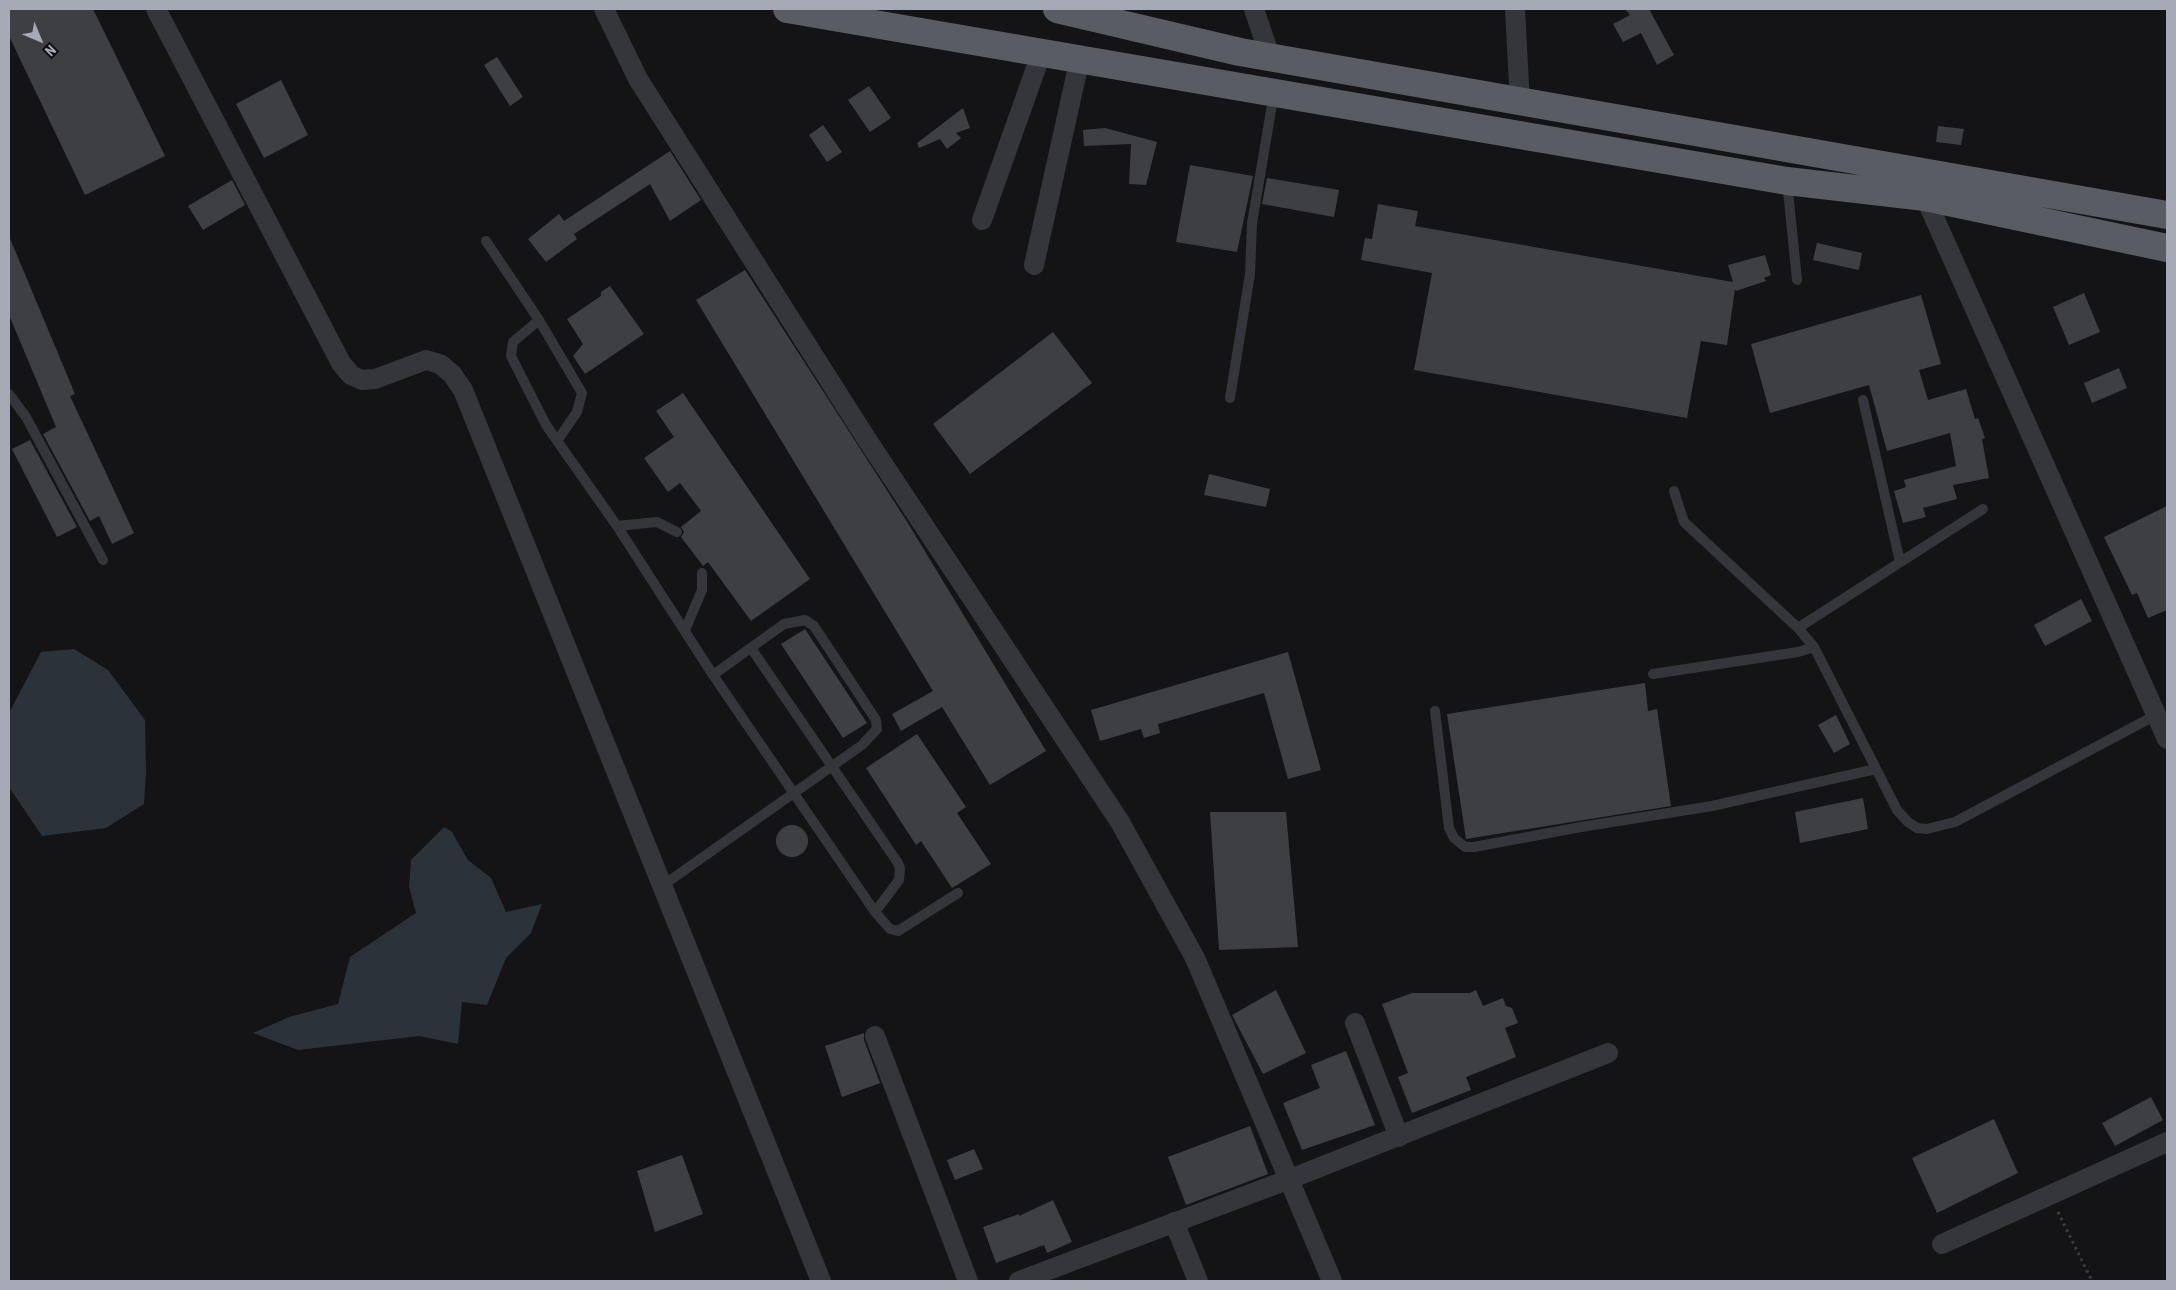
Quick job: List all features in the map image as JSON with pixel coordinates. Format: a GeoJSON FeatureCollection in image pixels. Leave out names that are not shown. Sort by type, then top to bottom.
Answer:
{"type":"FeatureCollection","features":[{"type":"Feature","properties":{"kind":"highway"},"geometry":{"type":"LineString","coordinates":[[787,9],[1042,51],[1787,181],[1925,197],[2167,248]]}},
{"type":"Feature","properties":{"kind":"highway"},"geometry":{"type":"LineString","coordinates":[[1058,9],[1240,52],[1520,102],[1613,116],[2167,215]]}},
{"type":"Feature","properties":{"kind":"street"},"geometry":{"type":"LineString","coordinates":[[156,9],[341,363],[351,375],[362,380],[375,379],[426,360],[440,364],[452,374],[463,390],[821,1281]]}},
{"type":"Feature","properties":{"kind":"street"},"geometry":{"type":"LineString","coordinates":[[604,9],[638,79],[866,438],[1120,822],[1195,958],[1332,1281]]}},
{"type":"Feature","properties":{"kind":"street"},"geometry":{"type":"LineString","coordinates":[[1254,9],[1270,57]]}},
{"type":"Feature","properties":{"kind":"street"},"geometry":{"type":"LineString","coordinates":[[1515,9],[1520,102]]}},
{"type":"Feature","properties":{"kind":"street"},"geometry":{"type":"LineString","coordinates":[[982,220],[1042,51]]}},
{"type":"Feature","properties":{"kind":"street"},"geometry":{"type":"LineString","coordinates":[[1034,265],[1080,58]]}},
{"type":"Feature","properties":{"kind":"street"},"geometry":{"type":"LineString","coordinates":[[1925,197],[2167,739]]}},
{"type":"Feature","properties":{"kind":"street"},"geometry":{"type":"LineString","coordinates":[[1355,1023],[1398,1137]]}},
{"type":"Feature","properties":{"kind":"street"},"geometry":{"type":"LineString","coordinates":[[875,1036],[968,1281]]}},
{"type":"Feature","properties":{"kind":"street"},"geometry":{"type":"LineString","coordinates":[[1019,1281],[1045,1277],[1174,1222],[1290,1180],[1608,1053]]}},
{"type":"Feature","properties":{"kind":"street"},"geometry":{"type":"LineString","coordinates":[[1942,1244],[2167,1142]]}},
{"type":"Feature","properties":{"kind":"street"},"geometry":{"type":"LineString","coordinates":[[1174,1222],[1198,1281]]}},
{"type":"Feature","properties":{"kind":"lane"},"geometry":{"type":"LineString","coordinates":[[1230,398],[1250,274],[1252,223],[1274,92]]}},
{"type":"Feature","properties":{"kind":"lane"},"geometry":{"type":"LineString","coordinates":[[1787,181],[1797,280]]}},
{"type":"Feature","properties":{"kind":"lane"},"geometry":{"type":"LineString","coordinates":[[486,241],[539,320],[582,393],[576,412],[557,441]]}},
{"type":"Feature","properties":{"kind":"lane"},"geometry":{"type":"LineString","coordinates":[[539,320],[513,342],[510,356],[546,425],[616,526],[792,793],[875,912],[890,929],[898,931],[958,892]]}},
{"type":"Feature","properties":{"kind":"lane"},"geometry":{"type":"LineString","coordinates":[[9,394],[26,417],[103,560]]}},
{"type":"Feature","properties":{"kind":"lane"},"geometry":{"type":"LineString","coordinates":[[1864,400],[1900,562]]}},
{"type":"Feature","properties":{"kind":"lane"},"geometry":{"type":"LineString","coordinates":[[1674,491],[1684,522],[1798,628],[1814,647],[1898,810],[1908,822],[1917,828],[1940,827],[1956,822],[2156,715]]}},
{"type":"Feature","properties":{"kind":"lane"},"geometry":{"type":"LineString","coordinates":[[1798,628],[1983,509]]}},
{"type":"Feature","properties":{"kind":"lane"},"geometry":{"type":"LineString","coordinates":[[616,526],[657,522],[677,532]]}},
{"type":"Feature","properties":{"kind":"lane"},"geometry":{"type":"LineString","coordinates":[[685,630],[702,590],[702,573]]}},
{"type":"Feature","properties":{"kind":"lane"},"geometry":{"type":"LineString","coordinates":[[662,886],[862,745],[877,729],[876,720],[814,626],[805,620],[784,624],[713,675]]}},
{"type":"Feature","properties":{"kind":"lane"},"geometry":{"type":"LineString","coordinates":[[1653,674],[1798,652],[1814,647]]}},
{"type":"Feature","properties":{"kind":"lane"},"geometry":{"type":"LineString","coordinates":[[751,648],[900,868],[900,880],[875,912]]}},
{"type":"Feature","properties":{"kind":"lane"},"geometry":{"type":"LineString","coordinates":[[1436,711],[1449,828],[1454,838],[1465,847],[1474,848],[1581,827],[1712,806],[1876,769]]}},
{"type":"Feature","properties":{"kind":"path"},"geometry":{"type":"LineString","coordinates":[[2050,1195],[2092,1281]]}},
{"type":"Feature","properties":{"kind":"shaded area"},"geometry":{"type":"Polygon","coordinates":[[[74,649],[108,670],[145,720],[146,772],[144,804],[106,828],[42,836],[9,787],[9,713],[41,652],[74,649]]]}},
{"type":"Feature","properties":{"kind":"shaded area"},"geometry":{"type":"Polygon","coordinates":[[[444,827],[452,832],[468,860],[491,878],[506,912],[542,904],[531,933],[506,958],[487,1005],[462,1002],[458,1044],[419,1036],[298,1050],[253,1033],[289,1017],[338,1004],[350,957],[416,913],[409,887],[411,860],[444,827]]]}},
{"type":"Feature","properties":{"kind":"building"},"geometry":{"type":"Polygon","coordinates":[[[9,9],[93,9],[165,156],[85,195],[9,36],[9,9]]]}},
{"type":"Feature","properties":{"kind":"building"},"geometry":{"type":"Polygon","coordinates":[[[1625,9],[1649,9],[1674,55],[1657,65],[1641,33],[1623,42],[1613,24],[1630,15],[1625,9]]]}},
{"type":"Feature","properties":{"kind":"building"},"geometry":{"type":"Polygon","coordinates":[[[497,57],[523,97],[510,106],[484,65],[497,57]]]}},
{"type":"Feature","properties":{"kind":"building"},"geometry":{"type":"Polygon","coordinates":[[[281,80],[308,135],[264,158],[236,104],[281,80]]]}},
{"type":"Feature","properties":{"kind":"building"},"geometry":{"type":"Polygon","coordinates":[[[869,86],[891,118],[870,132],[848,100],[869,86]]]}},
{"type":"Feature","properties":{"kind":"building"},"geometry":{"type":"Polygon","coordinates":[[[963,108],[970,128],[956,133],[961,138],[947,149],[940,139],[919,148],[917,143],[963,108]]]}},
{"type":"Feature","properties":{"kind":"building"},"geometry":{"type":"Polygon","coordinates":[[[823,125],[842,152],[827,162],[809,135],[823,125]]]}},
{"type":"Feature","properties":{"kind":"building"},"geometry":{"type":"Polygon","coordinates":[[[1938,126],[1964,129],[1961,145],[1936,142],[1938,126]]]}},
{"type":"Feature","properties":{"kind":"building"},"geometry":{"type":"Polygon","coordinates":[[[1105,128],[1157,142],[1146,185],[1129,184],[1131,144],[1084,146],[1083,130],[1105,128]]]}},
{"type":"Feature","properties":{"kind":"building"},"geometry":{"type":"Polygon","coordinates":[[[670,151],[701,200],[670,221],[650,184],[574,234],[577,239],[546,262],[528,239],[559,214],[564,221],[670,151]]]}},
{"type":"Feature","properties":{"kind":"building"},"geometry":{"type":"Polygon","coordinates":[[[1190,165],[1253,176],[1237,252],[1176,242],[1190,165]]]}},
{"type":"Feature","properties":{"kind":"building"},"geometry":{"type":"Polygon","coordinates":[[[1267,178],[1339,190],[1334,217],[1262,204],[1267,178]]]}},
{"type":"Feature","properties":{"kind":"building"},"geometry":{"type":"Polygon","coordinates":[[[232,180],[245,205],[203,230],[188,206],[232,180]]]}},
{"type":"Feature","properties":{"kind":"building"},"geometry":{"type":"Polygon","coordinates":[[[1378,204],[1418,211],[1415,226],[1733,282],[1728,265],[1765,255],[1771,275],[1764,278],[1766,281],[1736,291],[1735,289],[1727,345],[1701,341],[1687,418],[1414,370],[1432,273],[1361,260],[1365,238],[1372,239],[1378,204]]]}},
{"type":"Feature","properties":{"kind":"building"},"geometry":{"type":"Polygon","coordinates":[[[9,236],[75,394],[70,396],[134,533],[112,544],[99,516],[90,521],[43,434],[56,427],[9,315],[9,236]]]}},
{"type":"Feature","properties":{"kind":"building"},"geometry":{"type":"Polygon","coordinates":[[[1817,243],[1862,253],[1859,270],[1813,260],[1817,243]]]}},
{"type":"Feature","properties":{"kind":"building"},"geometry":{"type":"Polygon","coordinates":[[[745,270],[906,520],[1046,751],[990,785],[942,707],[901,731],[892,714],[933,691],[696,300],[745,270]]]}},
{"type":"Feature","properties":{"kind":"building"},"geometry":{"type":"Polygon","coordinates":[[[610,286],[644,334],[585,374],[573,356],[583,344],[567,319],[601,296],[601,292],[610,286]]]}},
{"type":"Feature","properties":{"kind":"building"},"geometry":{"type":"Polygon","coordinates":[[[2084,293],[2100,332],[2069,345],[2053,307],[2084,293]]]}},
{"type":"Feature","properties":{"kind":"building"},"geometry":{"type":"Polygon","coordinates":[[[1921,295],[1941,364],[1919,370],[1928,400],[1966,389],[1975,419],[1978,418],[1985,438],[1982,439],[1989,478],[1953,485],[1957,499],[1923,508],[1926,517],[1903,523],[1894,491],[1906,487],[1904,480],[1956,466],[1950,433],[1887,451],[1869,385],[1770,413],[1751,344],[1921,295]]]}},
{"type":"Feature","properties":{"kind":"building"},"geometry":{"type":"Polygon","coordinates":[[[1053,332],[1092,383],[970,474],[933,424],[1053,332]]]}},
{"type":"Feature","properties":{"kind":"building"},"geometry":{"type":"Polygon","coordinates":[[[2119,368],[2127,388],[2092,403],[2084,383],[2119,368]]]}},
{"type":"Feature","properties":{"kind":"building"},"geometry":{"type":"Polygon","coordinates":[[[683,393],[810,579],[751,621],[708,562],[703,566],[681,537],[684,532],[681,527],[701,511],[680,483],[668,492],[644,458],[674,437],[656,411],[683,393]]]}},
{"type":"Feature","properties":{"kind":"building"},"geometry":{"type":"Polygon","coordinates":[[[30,440],[77,527],[57,537],[12,449],[30,440]]]}},
{"type":"Feature","properties":{"kind":"building"},"geometry":{"type":"Polygon","coordinates":[[[1209,474],[1270,489],[1266,507],[1204,495],[1209,474]]]}},
{"type":"Feature","properties":{"kind":"building"},"geometry":{"type":"Polygon","coordinates":[[[2167,506],[2167,610],[2148,618],[2137,593],[2132,595],[2104,537],[2167,506]]]}},
{"type":"Feature","properties":{"kind":"building"},"geometry":{"type":"Polygon","coordinates":[[[2081,599],[2092,621],[2045,646],[2034,625],[2081,599]]]}},
{"type":"Feature","properties":{"kind":"building"},"geometry":{"type":"Polygon","coordinates":[[[805,629],[867,723],[843,738],[781,644],[805,629]]]}},
{"type":"Feature","properties":{"kind":"building"},"geometry":{"type":"Polygon","coordinates":[[[1288,652],[1321,770],[1288,779],[1264,693],[1158,724],[1160,733],[1144,738],[1141,729],[1100,741],[1091,710],[1288,652]]]}},
{"type":"Feature","properties":{"kind":"building"},"geometry":{"type":"Polygon","coordinates":[[[1645,683],[1648,711],[1657,709],[1671,806],[1466,839],[1447,714],[1645,683]]]}},
{"type":"Feature","properties":{"kind":"building"},"geometry":{"type":"Polygon","coordinates":[[[1836,715],[1850,744],[1834,753],[1818,725],[1836,715]]]}},
{"type":"Feature","properties":{"kind":"building"},"geometry":{"type":"Polygon","coordinates":[[[917,734],[966,807],[957,813],[991,864],[952,888],[921,841],[916,845],[866,768],[917,734]]]}},
{"type":"Feature","properties":{"kind":"building"},"geometry":{"type":"Polygon","coordinates":[[[1863,798],[1868,829],[1800,843],[1795,812],[1863,798]]]}},
{"type":"Feature","properties":{"kind":"building"},"geometry":{"type":"Polygon","coordinates":[[[1210,812],[1286,812],[1298,947],[1219,950],[1210,812]]]}},
{"type":"Feature","properties":{"kind":"building"},"geometry":{"type":"Polygon","coordinates":[[[792,825],[804,829],[808,841],[804,853],[792,857],[780,853],[776,841],[780,829],[792,825]]]}},
{"type":"Feature","properties":{"kind":"building"},"geometry":{"type":"Polygon","coordinates":[[[1276,990],[1306,1053],[1263,1074],[1232,1015],[1276,990]]]}},
{"type":"Feature","properties":{"kind":"building"},"geometry":{"type":"Polygon","coordinates":[[[1476,990],[1483,1006],[1503,998],[1506,1006],[1512,1008],[1518,1023],[1505,1028],[1516,1057],[1466,1077],[1471,1090],[1412,1113],[1398,1077],[1408,1073],[1382,1004],[1412,993],[1470,993],[1476,990]]]}},
{"type":"Feature","properties":{"kind":"building"},"geometry":{"type":"Polygon","coordinates":[[[864,1033],[864,1040],[880,1083],[842,1097],[825,1046],[864,1033]]]}},
{"type":"Feature","properties":{"kind":"building"},"geometry":{"type":"Polygon","coordinates":[[[1346,1051],[1375,1125],[1302,1150],[1283,1103],[1320,1088],[1311,1065],[1346,1051]]]}},
{"type":"Feature","properties":{"kind":"building"},"geometry":{"type":"Polygon","coordinates":[[[2151,1097],[2163,1120],[2115,1146],[2102,1123],[2151,1097]]]}},
{"type":"Feature","properties":{"kind":"building"},"geometry":{"type":"Polygon","coordinates":[[[1994,1119],[2018,1173],[1937,1213],[1912,1158],[1994,1119]]]}},
{"type":"Feature","properties":{"kind":"building"},"geometry":{"type":"Polygon","coordinates":[[[1250,1126],[1268,1174],[1186,1205],[1168,1157],[1250,1126]]]}},
{"type":"Feature","properties":{"kind":"building"},"geometry":{"type":"Polygon","coordinates":[[[974,1149],[983,1169],[955,1180],[947,1160],[974,1149]]]}},
{"type":"Feature","properties":{"kind":"building"},"geometry":{"type":"Polygon","coordinates":[[[682,1155],[703,1214],[655,1232],[637,1171],[682,1155]]]}},
{"type":"Feature","properties":{"kind":"building"},"geometry":{"type":"Polygon","coordinates":[[[1053,1200],[1072,1242],[1047,1253],[1044,1245],[996,1263],[983,1227],[1019,1214],[1019,1216],[1053,1200]]]}}]}
